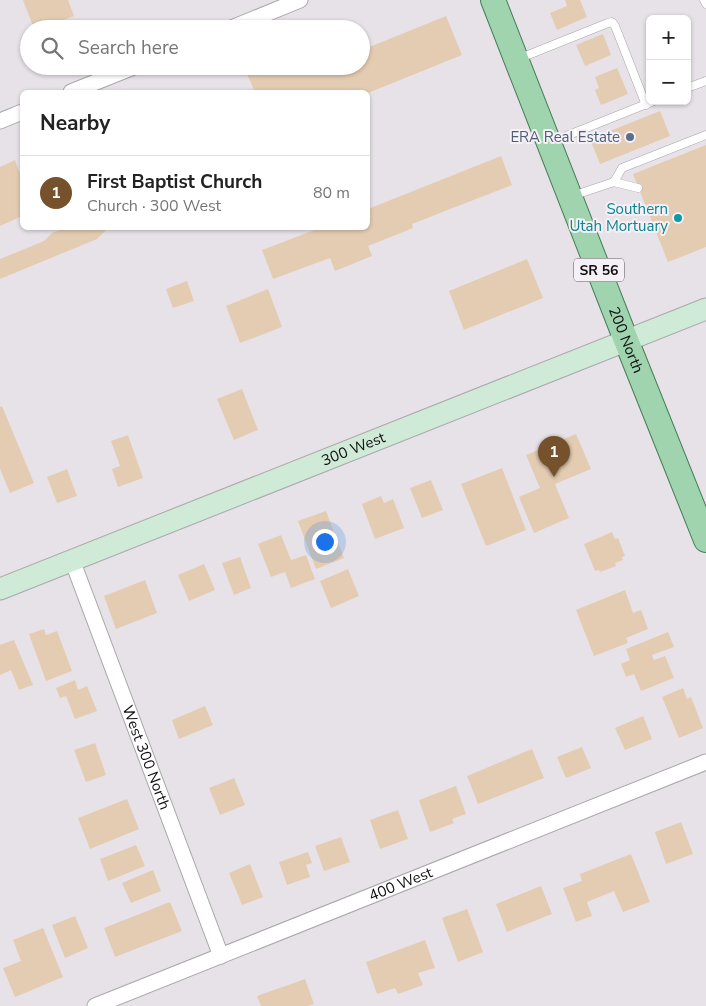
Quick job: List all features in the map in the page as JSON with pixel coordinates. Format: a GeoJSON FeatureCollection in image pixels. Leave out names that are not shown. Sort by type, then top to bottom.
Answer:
{"type":"FeatureCollection","features":[{"type":"Feature","properties":{"kind":"main road","name":"200 North"},"geometry":{"type":"LineString","coordinates":[[493,0],[706,540]]}},
{"type":"Feature","properties":{"kind":"street"},"geometry":{"type":"LineString","coordinates":[[251,20],[300,0]]}},
{"type":"Feature","properties":{"kind":"street"},"geometry":{"type":"LineString","coordinates":[[76,90],[114,75]]}},
{"type":"Feature","properties":{"kind":"street"},"geometry":{"type":"LineString","coordinates":[[0,121],[20,113]]}},
{"type":"Feature","properties":{"kind":"street","name":"300 West"},"geometry":{"type":"LineString","coordinates":[[0,589],[706,308]]}},
{"type":"Feature","properties":{"kind":"street","name":"West 300 North"},"geometry":{"type":"LineString","coordinates":[[72,560],[221,956]]}},
{"type":"Feature","properties":{"kind":"street","name":"400 West"},"geometry":{"type":"LineString","coordinates":[[95,1006],[706,762]]}},
{"type":"Feature","properties":{"kind":"lane"},"geometry":{"type":"LineString","coordinates":[[704,0],[706,4]]}},
{"type":"Feature","properties":{"kind":"lane"},"geometry":{"type":"LineString","coordinates":[[516,60],[608,23],[612,22],[615,26],[646,104],[549,142]]}},
{"type":"Feature","properties":{"kind":"lane"},"geometry":{"type":"LineString","coordinates":[[691,87],[706,81]]}},
{"type":"Feature","properties":{"kind":"lane"},"geometry":{"type":"LineString","coordinates":[[614,182],[622,168],[706,135]]}},
{"type":"Feature","properties":{"kind":"lane"},"geometry":{"type":"LineString","coordinates":[[570,197],[614,182],[638,188]]}},
{"type":"Feature","properties":{"kind":"building"},"geometry":{"type":"Polygon","coordinates":[[[23,0],[68,0],[74,16],[63,20],[31,20],[23,0]]]}},
{"type":"Feature","properties":{"kind":"building"},"geometry":{"type":"Polygon","coordinates":[[[565,0],[580,0],[587,17],[557,30],[550,13],[567,6],[565,0]]]}},
{"type":"Feature","properties":{"kind":"building"},"geometry":{"type":"Polygon","coordinates":[[[446,16],[462,55],[370,92],[370,90],[254,90],[247,75],[370,75],[370,47],[446,16]]]}},
{"type":"Feature","properties":{"kind":"building"},"geometry":{"type":"Polygon","coordinates":[[[603,34],[611,55],[585,66],[576,45],[603,34]]]}},
{"type":"Feature","properties":{"kind":"building"},"geometry":{"type":"Polygon","coordinates":[[[617,68],[628,94],[601,105],[595,90],[599,88],[595,77],[617,68]]]}},
{"type":"Feature","properties":{"kind":"building","name":"ERA Real Estate"},"geometry":{"type":"Polygon","coordinates":[[[660,111],[670,136],[600,164],[590,139],[660,111]]]}},
{"type":"Feature","properties":{"kind":"building","name":"Southern Utah Mortuary"},"geometry":{"type":"Polygon","coordinates":[[[706,145],[706,247],[668,262],[633,174],[706,145]]]}},
{"type":"Feature","properties":{"kind":"building"},"geometry":{"type":"Polygon","coordinates":[[[501,156],[512,185],[412,224],[413,228],[368,246],[372,256],[335,271],[330,258],[273,279],[262,250],[315,230],[370,230],[370,208],[501,156]]]}},
{"type":"Feature","properties":{"kind":"building"},"geometry":{"type":"Polygon","coordinates":[[[15,160],[20,174],[20,217],[0,226],[0,167],[15,160]]]}},
{"type":"Feature","properties":{"kind":"building"},"geometry":{"type":"Polygon","coordinates":[[[59,230],[106,230],[97,239],[0,279],[0,259],[44,241],[52,233],[59,230]]]}},
{"type":"Feature","properties":{"kind":"building"},"geometry":{"type":"Polygon","coordinates":[[[527,259],[543,298],[464,330],[449,291],[527,259]]]}},
{"type":"Feature","properties":{"kind":"building"},"geometry":{"type":"Polygon","coordinates":[[[187,281],[194,301],[173,308],[166,289],[187,281]]]}},
{"type":"Feature","properties":{"kind":"building"},"geometry":{"type":"Polygon","coordinates":[[[268,289],[282,327],[240,343],[226,306],[268,289]]]}},
{"type":"Feature","properties":{"kind":"building"},"geometry":{"type":"Polygon","coordinates":[[[242,389],[258,430],[234,440],[217,399],[242,389]]]}},
{"type":"Feature","properties":{"kind":"building"},"geometry":{"type":"Polygon","coordinates":[[[2,406],[34,483],[10,493],[0,469],[0,407],[2,406]]]}},
{"type":"Feature","properties":{"kind":"building"},"geometry":{"type":"Polygon","coordinates":[[[576,434],[591,469],[555,484],[569,518],[534,533],[519,497],[540,488],[526,455],[576,434]]]}},
{"type":"Feature","properties":{"kind":"building"},"geometry":{"type":"Polygon","coordinates":[[[128,435],[143,478],[118,487],[112,469],[120,466],[111,441],[128,435]]]}},
{"type":"Feature","properties":{"kind":"building"},"geometry":{"type":"Polygon","coordinates":[[[502,468],[526,530],[486,546],[461,484],[502,468]]]}},
{"type":"Feature","properties":{"kind":"building"},"geometry":{"type":"Polygon","coordinates":[[[67,469],[77,496],[57,503],[47,477],[67,469]]]}},
{"type":"Feature","properties":{"kind":"building"},"geometry":{"type":"Polygon","coordinates":[[[431,480],[443,510],[422,518],[410,488],[431,480]]]}},
{"type":"Feature","properties":{"kind":"building"},"geometry":{"type":"Polygon","coordinates":[[[381,496],[384,503],[393,499],[404,528],[375,539],[362,504],[381,496]]]}},
{"type":"Feature","properties":{"kind":"building"},"geometry":{"type":"Polygon","coordinates":[[[326,511],[344,558],[316,569],[298,521],[326,511]]]}},
{"type":"Feature","properties":{"kind":"building"},"geometry":{"type":"Polygon","coordinates":[[[612,532],[615,539],[618,538],[625,556],[622,557],[623,560],[615,563],[616,566],[600,572],[599,570],[595,571],[584,544],[612,532]]]}},
{"type":"Feature","properties":{"kind":"building"},"geometry":{"type":"Polygon","coordinates":[[[281,535],[291,560],[306,555],[315,579],[291,588],[285,572],[271,577],[258,544],[281,535]]]}},
{"type":"Feature","properties":{"kind":"building"},"geometry":{"type":"Polygon","coordinates":[[[240,557],[251,588],[234,595],[222,563],[240,557]]]}},
{"type":"Feature","properties":{"kind":"building"},"geometry":{"type":"Polygon","coordinates":[[[204,564],[215,590],[189,601],[178,575],[204,564]]]}},
{"type":"Feature","properties":{"kind":"building"},"geometry":{"type":"Polygon","coordinates":[[[348,569],[359,596],[331,608],[320,581],[348,569]]]}},
{"type":"Feature","properties":{"kind":"building"},"geometry":{"type":"Polygon","coordinates":[[[145,580],[157,613],[116,629],[104,596],[145,580]]]}},
{"type":"Feature","properties":{"kind":"building"},"geometry":{"type":"Polygon","coordinates":[[[625,590],[633,613],[641,610],[648,629],[626,638],[628,643],[594,656],[576,610],[625,590]]]}},
{"type":"Feature","properties":{"kind":"building"},"geometry":{"type":"Polygon","coordinates":[[[44,629],[46,635],[57,631],[72,671],[46,681],[29,634],[44,629]]]}},
{"type":"Feature","properties":{"kind":"building"},"geometry":{"type":"Polygon","coordinates":[[[668,632],[674,647],[652,655],[654,660],[665,656],[674,678],[641,691],[634,674],[626,677],[621,664],[630,660],[626,649],[668,632]]]}},
{"type":"Feature","properties":{"kind":"building"},"geometry":{"type":"Polygon","coordinates":[[[14,640],[33,685],[19,690],[11,670],[0,675],[0,645],[14,640]]]}},
{"type":"Feature","properties":{"kind":"building"},"geometry":{"type":"Polygon","coordinates":[[[75,680],[78,690],[87,686],[97,711],[75,719],[66,696],[60,698],[56,688],[75,680]]]}},
{"type":"Feature","properties":{"kind":"building"},"geometry":{"type":"Polygon","coordinates":[[[683,688],[687,699],[691,697],[703,728],[679,738],[662,697],[683,688]]]}},
{"type":"Feature","properties":{"kind":"building"},"geometry":{"type":"Polygon","coordinates":[[[205,706],[213,725],[179,739],[172,720],[205,706]]]}},
{"type":"Feature","properties":{"kind":"building"},"geometry":{"type":"Polygon","coordinates":[[[643,716],[652,739],[625,750],[615,728],[643,716]]]}},
{"type":"Feature","properties":{"kind":"building"},"geometry":{"type":"Polygon","coordinates":[[[95,743],[106,775],[86,782],[74,750],[95,743]]]}},
{"type":"Feature","properties":{"kind":"building"},"geometry":{"type":"Polygon","coordinates":[[[582,747],[591,768],[566,778],[557,757],[582,747]]]}},
{"type":"Feature","properties":{"kind":"building"},"geometry":{"type":"Polygon","coordinates":[[[532,749],[544,778],[478,804],[467,776],[532,749]]]}},
{"type":"Feature","properties":{"kind":"building"},"geometry":{"type":"Polygon","coordinates":[[[234,778],[245,805],[220,815],[209,788],[234,778]]]}},
{"type":"Feature","properties":{"kind":"building"},"geometry":{"type":"Polygon","coordinates":[[[456,786],[466,814],[452,819],[454,823],[430,832],[419,800],[456,786]]]}},
{"type":"Feature","properties":{"kind":"building"},"geometry":{"type":"Polygon","coordinates":[[[127,799],[139,829],[90,849],[78,818],[127,799]]]}},
{"type":"Feature","properties":{"kind":"building"},"geometry":{"type":"Polygon","coordinates":[[[398,810],[408,839],[380,849],[370,820],[398,810]]]}},
{"type":"Feature","properties":{"kind":"building"},"geometry":{"type":"Polygon","coordinates":[[[681,822],[693,854],[666,864],[655,832],[681,822]]]}},
{"type":"Feature","properties":{"kind":"building"},"geometry":{"type":"Polygon","coordinates":[[[341,837],[350,862],[324,871],[315,846],[341,837]]]}},
{"type":"Feature","properties":{"kind":"building"},"geometry":{"type":"Polygon","coordinates":[[[136,845],[145,866],[108,881],[100,859],[136,845]]]}},
{"type":"Feature","properties":{"kind":"building"},"geometry":{"type":"Polygon","coordinates":[[[308,852],[312,863],[306,865],[310,877],[287,885],[279,862],[308,852]]]}},
{"type":"Feature","properties":{"kind":"building"},"geometry":{"type":"Polygon","coordinates":[[[631,854],[650,902],[623,912],[614,891],[587,902],[592,916],[576,922],[563,888],[582,881],[580,874],[631,854]]]}},
{"type":"Feature","properties":{"kind":"building"},"geometry":{"type":"Polygon","coordinates":[[[250,864],[263,897],[242,905],[229,873],[250,864]]]}},
{"type":"Feature","properties":{"kind":"building"},"geometry":{"type":"Polygon","coordinates":[[[153,870],[161,891],[131,903],[122,883],[153,870]]]}},
{"type":"Feature","properties":{"kind":"building"},"geometry":{"type":"Polygon","coordinates":[[[541,886],[552,914],[507,932],[496,904],[541,886]]]}},
{"type":"Feature","properties":{"kind":"building"},"geometry":{"type":"Polygon","coordinates":[[[170,902],[182,931],[115,957],[104,928],[170,902]]]}},
{"type":"Feature","properties":{"kind":"building"},"geometry":{"type":"Polygon","coordinates":[[[467,909],[483,952],[458,962],[442,918],[467,909]]]}},
{"type":"Feature","properties":{"kind":"building"},"geometry":{"type":"Polygon","coordinates":[[[75,916],[88,948],[65,958],[52,925],[75,916]]]}},
{"type":"Feature","properties":{"kind":"building"},"geometry":{"type":"Polygon","coordinates":[[[43,928],[63,977],[15,997],[3,968],[21,961],[13,940],[43,928]]]}},
{"type":"Feature","properties":{"kind":"building"},"geometry":{"type":"Polygon","coordinates":[[[425,940],[435,968],[418,973],[423,985],[398,994],[395,988],[377,994],[366,962],[425,940]]]}},
{"type":"Feature","properties":{"kind":"building"},"geometry":{"type":"Polygon","coordinates":[[[305,979],[314,1004],[308,1006],[261,1006],[257,996],[305,979]]]}},
{"type":"Feature","properties":{"kind":"place","name":"ERA Real Estate"},"geometry":{"type":"Point","coordinates":[630,137]}},
{"type":"Feature","properties":{"kind":"place","name":"Southern Utah Mortuary"},"geometry":{"type":"Point","coordinates":[678,218]}},
{"type":"Feature","properties":{"kind":"place","name":"First Baptist Church"},"geometry":{"type":"Point","coordinates":[554,477]}}]}
